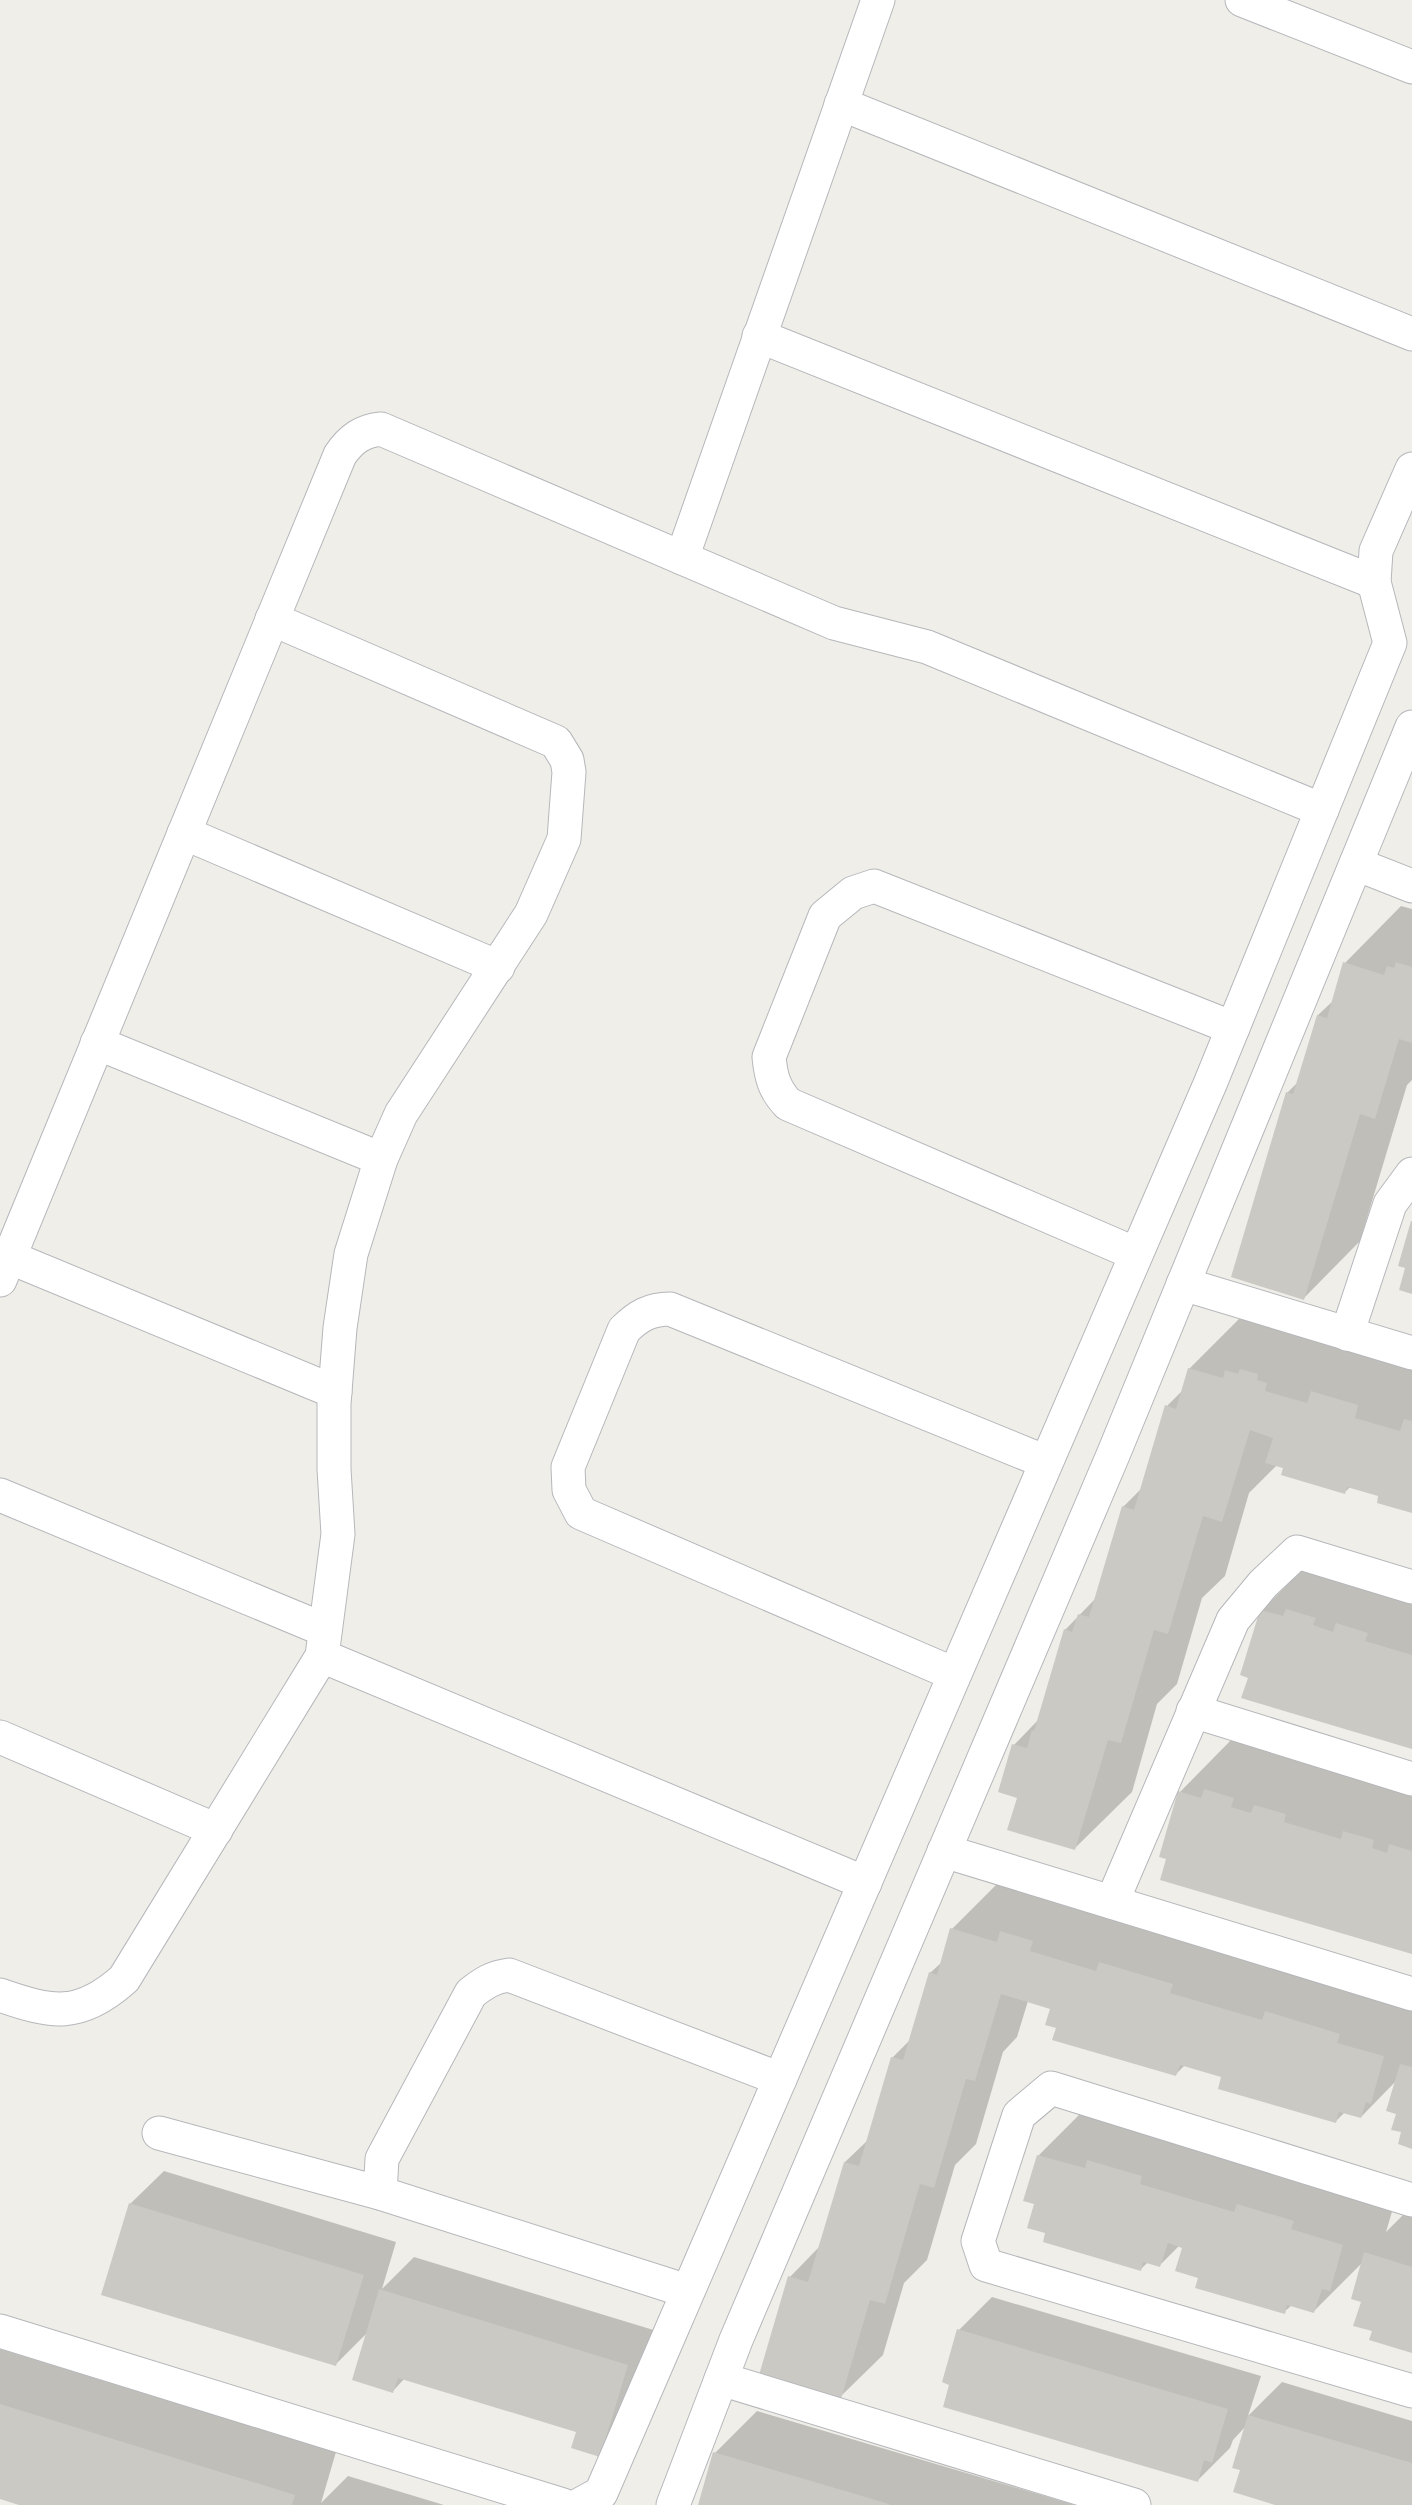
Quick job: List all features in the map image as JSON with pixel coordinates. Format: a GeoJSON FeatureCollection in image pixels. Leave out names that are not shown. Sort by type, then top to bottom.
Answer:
{"type":"FeatureCollection","features":[{"type":"Feature","properties":{"kind":"lane"},"geometry":{"type":"LineString","coordinates":[[682,558],[878,0]]}},
{"type":"Feature","properties":{"kind":"lane"},"geometry":{"type":"LineString","coordinates":[[1242,0],[1412,67]]}},
{"type":"Feature","properties":{"kind":"lane"},"geometry":{"type":"LineString","coordinates":[[841,104],[1412,334]]}},
{"type":"Feature","properties":{"kind":"lane"},"geometry":{"type":"LineString","coordinates":[[759,336],[1374,582]]}},
{"type":"Feature","properties":{"kind":"lane"},"geometry":{"type":"LineString","coordinates":[[335,1392],[5,1268],[340,455],[348,443],[370,430],[381,429],[834,623],[927,647],[1322,810]]}},
{"type":"Feature","properties":{"kind":"lane"},"geometry":{"type":"LineString","coordinates":[[579,2505],[601,2493],[1233,1028],[1390,643],[1374,582],[1376,551],[1412,469]]}},
{"type":"Feature","properties":{"kind":"lane"},"geometry":{"type":"LineString","coordinates":[[0,1995],[38,2008],[61,2010],[83,2006],[105,1996],[124,1979],[216,1830],[324,1643],[338,1534],[334,1469],[335,1392],[340,1328],[351,1254],[381,1159],[401,1114],[531,914],[564,839],[569,772],[567,760],[556,742],[272,619]]}},
{"type":"Feature","properties":{"kind":"lane"},"geometry":{"type":"LineString","coordinates":[[673,2505],[721,2379],[1183,1284],[1412,727]]}},
{"type":"Feature","properties":{"kind":"lane"},"geometry":{"type":"LineString","coordinates":[[184,833],[498,967]]}},
{"type":"Feature","properties":{"kind":"lane"},"geometry":{"type":"LineString","coordinates":[[1356,864],[1412,886]]}},
{"type":"Feature","properties":{"kind":"lane"},"geometry":{"type":"LineString","coordinates":[[1136,1254],[788,1104],[772,1082],[769,1058],[825,916],[853,893],[874,886],[1233,1028]]}},
{"type":"Feature","properties":{"kind":"lane"},"geometry":{"type":"LineString","coordinates":[[97,1043],[381,1159]]}},
{"type":"Feature","properties":{"kind":"lane"},"geometry":{"type":"LineString","coordinates":[[1347,1334],[1390,1204],[1412,1173]]}},
{"type":"Feature","properties":{"kind":"lane"},"geometry":{"type":"LineString","coordinates":[[1183,1284],[1412,1353]]}},
{"type":"Feature","properties":{"kind":"lane"},"geometry":{"type":"LineString","coordinates":[[954,1674],[581,1514],[569,1490],[568,1467],[624,1330],[648,1311],[670,1308],[1046,1462]]}},
{"type":"Feature","properties":{"kind":"lane"},"geometry":{"type":"LineString","coordinates":[[0,1495],[324,1643],[865,1883]]}},
{"type":"Feature","properties":{"kind":"lane"},"geometry":{"type":"LineString","coordinates":[[1112,1902],[1233,1620],[1263,1584],[1297,1552],[1412,1587]]}},
{"type":"Feature","properties":{"kind":"lane"},"geometry":{"type":"LineString","coordinates":[[1193,1711],[1412,1779]]}},
{"type":"Feature","properties":{"kind":"lane"},"geometry":{"type":"LineString","coordinates":[[0,1737],[216,1830]]}},
{"type":"Feature","properties":{"kind":"lane"},"geometry":{"type":"LineString","coordinates":[[944,1851],[1412,1994]]}},
{"type":"Feature","properties":{"kind":"lane"},"geometry":{"type":"LineString","coordinates":[[380,2193],[382,2159],[471,1993],[488,1980],[510,1975],[780,2079]]}},
{"type":"Feature","properties":{"kind":"lane"},"geometry":{"type":"LineString","coordinates":[[1412,2200],[1051,2088],[1019,2115],[978,2241],[986,2265],[1412,2391]]}},
{"type":"Feature","properties":{"kind":"lane"},"geometry":{"type":"LineString","coordinates":[[159,2133],[380,2193],[687,2292]]}},
{"type":"Feature","properties":{"kind":"lane"},"geometry":{"type":"LineString","coordinates":[[0,2331],[563,2505]]}},
{"type":"Feature","properties":{"kind":"lane"},"geometry":{"type":"LineString","coordinates":[[721,2379],[1134,2505]]}},
{"type":"Feature","properties":{"kind":"building"},"geometry":{"type":"Polygon","coordinates":[[[1343,962],[1384,975],[1387,966],[1394,968],[1396,962],[1412,967],[1412,1043],[1399,1039],[1375,1119],[1360,1114],[1304,1300],[1231,1277],[1286,1092],[1293,1094],[1317,1015],[1327,1018],[1343,962]]]}},
{"type":"Feature","properties":{"kind":"building"},"geometry":{"type":"Polygon","coordinates":[[[1411,1221],[1412,1294],[1399,1290],[1405,1268],[1398,1266],[1411,1221]]]}},
{"type":"Feature","properties":{"kind":"building"},"geometry":{"type":"Polygon","coordinates":[[[1188,1368],[1223,1378],[1225,1370],[1238,1374],[1240,1369],[1258,1374],[1257,1380],[1267,1383],[1265,1391],[1307,1403],[1311,1391],[1358,1405],[1355,1418],[1400,1431],[1404,1419],[1412,1421],[1412,1513],[1377,1503],[1378,1496],[1347,1487],[1345,1494],[1281,1475],[1283,1468],[1265,1463],[1273,1438],[1250,1430],[1222,1522],[1203,1516],[1168,1634],[1154,1630],[1121,1743],[1108,1740],[1075,1850],[1007,1830],[1017,1798],[998,1792],[1012,1744],[1027,1748],[1064,1629],[1072,1632],[1078,1614],[1089,1617],[1122,1506],[1134,1510],[1165,1405],[1176,1409],[1188,1368]]]}},
{"type":"Feature","properties":{"kind":"building"},"geometry":{"type":"Polygon","coordinates":[[[1286,1609],[1316,1618],[1313,1625],[1333,1632],[1336,1623],[1368,1633],[1365,1641],[1412,1655],[1412,1749],[1241,1698],[1248,1678],[1240,1675],[1260,1610],[1283,1616],[1286,1609]]]}},
{"type":"Feature","properties":{"kind":"building"},"geometry":{"type":"Polygon","coordinates":[[[1204,1789],[1234,1798],[1231,1807],[1251,1813],[1254,1805],[1286,1814],[1284,1822],[1341,1839],[1343,1831],[1374,1840],[1372,1848],[1387,1853],[1389,1844],[1412,1851],[1412,1954],[1160,1880],[1166,1859],[1159,1857],[1178,1791],[1201,1798],[1204,1789]]]}},
{"type":"Feature","properties":{"kind":"building"},"geometry":{"type":"Polygon","coordinates":[[[950,1928],[997,1942],[1000,1931],[1033,1941],[1030,1951],[1096,1971],[1099,1962],[1173,1984],[1170,1993],[1262,2020],[1265,2011],[1340,2034],[1337,2043],[1384,2056],[1371,2104],[1366,2102],[1361,2118],[1339,2112],[1336,2123],[1218,2089],[1221,2077],[1180,2065],[1176,2076],[1052,2040],[1056,2028],[1045,2025],[1050,2009],[1001,1994],[975,2081],[966,2079],[934,2188],[920,2184],[885,2304],[870,2300],[841,2399],[759,2375],[788,2276],[808,2282],[844,2162],[859,2166],[891,2057],[903,2060],[929,1972],[937,1975],[950,1928]]]}},
{"type":"Feature","properties":{"kind":"building"},"geometry":{"type":"Polygon","coordinates":[[[1400,2064],[1412,2067],[1412,2149],[1398,2144],[1401,2132],[1391,2130],[1396,2114],[1386,2111],[1400,2064]]]}},
{"type":"Feature","properties":{"kind":"building"},"geometry":{"type":"Polygon","coordinates":[[[1037,2155],[1085,2168],[1087,2160],[1142,2176],[1140,2184],[1234,2212],[1237,2204],[1294,2221],[1291,2229],[1343,2245],[1330,2291],[1322,2289],[1314,2313],[1287,2305],[1285,2314],[1195,2288],[1198,2278],[1175,2271],[1182,2248],[1168,2243],[1160,2267],[1143,2262],[1141,2271],[1043,2242],[1045,2233],[1027,2228],[1034,2204],[1023,2201],[1037,2155]]]}},
{"type":"Feature","properties":{"kind":"building"},"geometry":{"type":"Polygon","coordinates":[[[129,2203],[364,2275],[336,2366],[101,2295],[129,2203]]]}},
{"type":"Feature","properties":{"kind":"building"},"geometry":{"type":"Polygon","coordinates":[[[1364,2252],[1412,2267],[1412,2353],[1369,2340],[1372,2331],[1353,2326],[1361,2302],[1351,2299],[1364,2252]]]}},
{"type":"Feature","properties":{"kind":"building"},"geometry":{"type":"Polygon","coordinates":[[[379,2289],[628,2365],[600,2457],[571,2448],[576,2432],[398,2378],[393,2393],[352,2380],[379,2289]]]}},
{"type":"Feature","properties":{"kind":"building"},"geometry":{"type":"Polygon","coordinates":[[[957,2329],[1228,2409],[1212,2463],[1204,2460],[1198,2482],[943,2407],[949,2385],[942,2382],[957,2329]]]}},
{"type":"Feature","properties":{"kind":"building"},"geometry":{"type":"Polygon","coordinates":[[[0,2404],[295,2495],[292,2505],[19,2505],[0,2499],[0,2404]]]}},
{"type":"Feature","properties":{"kind":"building"},"geometry":{"type":"Polygon","coordinates":[[[1248,2415],[1412,2463],[1412,2505],[1275,2505],[1233,2492],[1240,2470],[1232,2468],[1248,2415]]]}},
{"type":"Feature","properties":{"kind":"building"},"geometry":{"type":"Polygon","coordinates":[[[713,2452],[889,2504],[889,2505],[698,2505],[713,2452]]]}}]}
